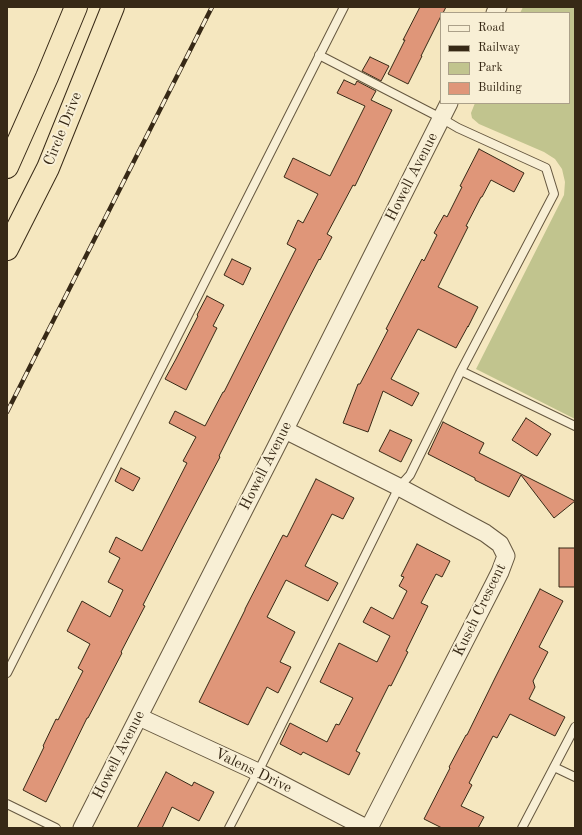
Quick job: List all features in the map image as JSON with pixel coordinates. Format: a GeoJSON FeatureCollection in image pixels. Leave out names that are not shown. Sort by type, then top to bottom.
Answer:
{"type":"FeatureCollection","features":[{"type":"Feature","properties":{"kind":"highway"},"geometry":{"type":"LineString","coordinates":[[7,167],[76,7]]}},
{"type":"Feature","properties":{"kind":"highway","name":"Circle Drive"},"geometry":{"type":"LineString","coordinates":[[7,249],[48,168],[113,7]]}},
{"type":"Feature","properties":{"kind":"street","name":"Howell Avenue"},"geometry":{"type":"LineString","coordinates":[[82,828],[285,430],[445,110]]}},
{"type":"Feature","properties":{"kind":"street","name":"Kusch Crescent"},"geometry":{"type":"LineString","coordinates":[[285,430],[485,533],[500,544],[506,556],[493,586],[369,828]]}},
{"type":"Feature","properties":{"kind":"street","name":"Valens Drive"},"geometry":{"type":"LineString","coordinates":[[139,717],[258,772],[366,828]]}},
{"type":"Feature","properties":{"kind":"lane"},"geometry":{"type":"LineString","coordinates":[[7,673],[344,7]]}},
{"type":"Feature","properties":{"kind":"lane"},"geometry":{"type":"LineString","coordinates":[[229,828],[398,487],[410,475],[461,371],[554,194],[546,168],[458,128],[445,110],[319,55]]}},
{"type":"Feature","properties":{"kind":"lane"},"geometry":{"type":"LineString","coordinates":[[461,371],[575,426]]}},
{"type":"Feature","properties":{"kind":"lane"},"geometry":{"type":"LineString","coordinates":[[522,828],[575,727]]}},
{"type":"Feature","properties":{"kind":"lane"},"geometry":{"type":"LineString","coordinates":[[554,767],[575,777]]}},
{"type":"Feature","properties":{"kind":"lane"},"geometry":{"type":"LineString","coordinates":[[7,804],[56,828]]}},
{"type":"Feature","properties":{"kind":"green space"},"geometry":{"type":"Polygon","coordinates":[[[523,7],[575,7],[575,419],[476,369],[564,195],[565,182],[562,169],[555,159],[544,152],[479,124],[472,118],[471,113],[475,104],[570,104],[570,12],[520,12],[523,7]]]}},
{"type":"Feature","properties":{"kind":"building"},"geometry":{"type":"Polygon","coordinates":[[[420,7],[446,7],[444,12],[440,12],[440,18],[408,84],[388,74],[405,40],[403,40],[420,7]]]}},
{"type":"Feature","properties":{"kind":"building"},"geometry":{"type":"Polygon","coordinates":[[[370,57],[389,66],[381,81],[362,71],[370,57]]]}},
{"type":"Feature","properties":{"kind":"building"},"geometry":{"type":"Polygon","coordinates":[[[344,80],[355,85],[357,81],[376,91],[371,100],[392,110],[355,186],[353,185],[327,234],[332,237],[290,315],[219,456],[220,457],[143,605],[145,606],[121,652],[122,653],[87,718],[46,802],[23,790],[56,719],[58,720],[83,671],[78,668],[90,644],[67,631],[82,601],[110,617],[123,590],[108,582],[120,558],[109,552],[116,537],[142,551],[187,463],[183,461],[196,437],[169,423],[175,411],[205,426],[224,392],[296,249],[287,244],[298,220],[303,223],[318,194],[284,177],[293,158],[330,176],[365,106],[337,93],[344,80]]]}},
{"type":"Feature","properties":{"kind":"building"},"geometry":{"type":"Polygon","coordinates":[[[479,149],[524,173],[514,192],[491,180],[466,226],[468,227],[438,287],[478,307],[456,348],[418,329],[391,379],[419,393],[412,406],[383,391],[368,432],[343,423],[358,384],[360,384],[388,330],[386,329],[422,259],[424,261],[437,235],[434,233],[444,215],[447,217],[462,187],[460,186],[479,149]]]}},
{"type":"Feature","properties":{"kind":"building"},"geometry":{"type":"Polygon","coordinates":[[[232,259],[251,268],[243,285],[224,275],[232,259]]]}},
{"type":"Feature","properties":{"kind":"building"},"geometry":{"type":"Polygon","coordinates":[[[207,296],[224,305],[213,326],[217,328],[186,390],[165,379],[207,296]]]}},
{"type":"Feature","properties":{"kind":"building"},"geometry":{"type":"Polygon","coordinates":[[[526,418],[551,434],[537,456],[512,440],[526,418]]]}},
{"type":"Feature","properties":{"kind":"building"},"geometry":{"type":"Polygon","coordinates":[[[443,422],[484,443],[479,453],[575,501],[554,518],[521,475],[509,497],[428,454],[443,422]]]}},
{"type":"Feature","properties":{"kind":"building"},"geometry":{"type":"Polygon","coordinates":[[[390,430],[412,440],[401,462],[379,451],[390,430]]]}},
{"type":"Feature","properties":{"kind":"building"},"geometry":{"type":"Polygon","coordinates":[[[121,468],[140,478],[133,491],[115,481],[121,468]]]}},
{"type":"Feature","properties":{"kind":"building"},"geometry":{"type":"Polygon","coordinates":[[[316,479],[354,498],[343,519],[332,514],[305,566],[338,583],[328,601],[286,580],[267,617],[295,632],[280,662],[291,667],[278,693],[267,687],[248,725],[199,702],[283,535],[287,537],[316,479]]]}},
{"type":"Feature","properties":{"kind":"building"},"geometry":{"type":"Polygon","coordinates":[[[417,544],[450,561],[442,577],[436,574],[421,603],[428,606],[406,651],[408,652],[391,686],[389,685],[356,751],[360,753],[349,775],[303,752],[301,755],[280,744],[290,723],[327,742],[336,724],[339,725],[353,698],[320,682],[339,643],[377,662],[390,636],[363,622],[371,607],[393,619],[407,591],[399,586],[404,577],[401,576],[417,544]]]}},
{"type":"Feature","properties":{"kind":"building"},"geometry":{"type":"Polygon","coordinates":[[[559,548],[575,548],[575,587],[559,587],[559,548]]]}},
{"type":"Feature","properties":{"kind":"building"},"geometry":{"type":"Polygon","coordinates":[[[540,589],[563,601],[539,647],[548,652],[533,681],[535,687],[529,699],[565,717],[555,736],[510,714],[497,738],[493,736],[469,783],[472,785],[461,806],[484,817],[478,828],[442,828],[424,819],[540,589]]]}},
{"type":"Feature","properties":{"kind":"building"},"geometry":{"type":"Polygon","coordinates":[[[166,772],[192,786],[194,782],[214,792],[199,821],[172,807],[162,828],[137,828],[166,772]]]}},
{"type":"Feature","properties":{"kind":"railway"},"geometry":{"type":"LineString","coordinates":[[7,412],[212,7]]}}]}
